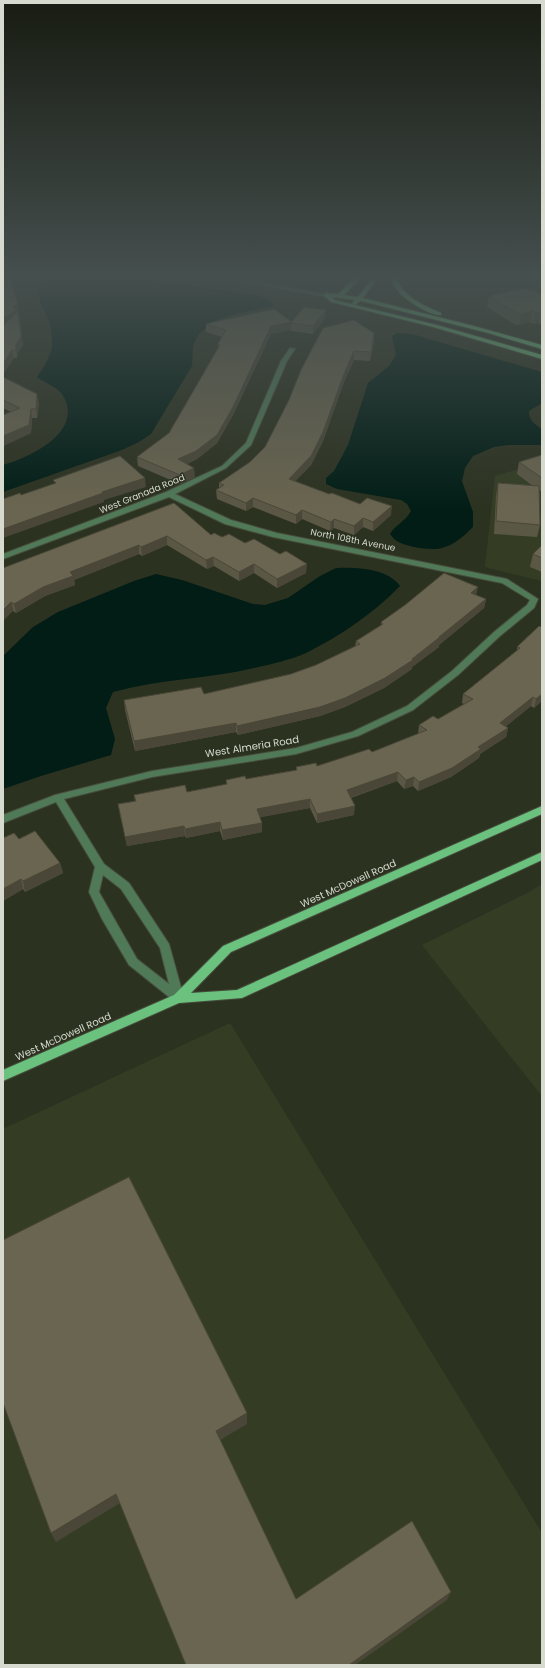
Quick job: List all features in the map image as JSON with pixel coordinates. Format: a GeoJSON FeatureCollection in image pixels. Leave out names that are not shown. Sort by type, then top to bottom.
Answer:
{"type":"FeatureCollection","features":[{"type":"Feature","properties":{"kind":"main road","name":"West McDowell Road"},"geometry":{"type":"LineString","coordinates":[[3,1076],[178,998],[227,949],[542,810]]}},
{"type":"Feature","properties":{"kind":"main road","name":"West McDowell Road"},"geometry":{"type":"LineString","coordinates":[[178,998],[238,995],[542,856]]}},
{"type":"Feature","properties":{"kind":"street","name":"West Granada Road"},"geometry":{"type":"LineString","coordinates":[[3,558],[169,494],[224,467],[249,444],[284,361],[288,355]]}},
{"type":"Feature","properties":{"kind":"street","name":"North 108th Avenue"},"geometry":{"type":"LineString","coordinates":[[169,494],[228,522],[276,535],[504,581],[534,599]]}},
{"type":"Feature","properties":{"kind":"street","name":"West Almeria Road"},"geometry":{"type":"LineString","coordinates":[[3,819],[58,797],[152,774],[224,761],[296,751],[355,734],[410,708],[455,674],[497,634],[531,606],[534,599]]}},
{"type":"Feature","properties":{"kind":"street"},"geometry":{"type":"LineString","coordinates":[[58,797],[100,867],[126,886],[165,947],[178,998]]}},
{"type":"Feature","properties":{"kind":"street"},"geometry":{"type":"LineString","coordinates":[[100,867],[94,892],[133,962],[178,998]]}},
{"type":"Feature","properties":{"kind":"shaded area"},"geometry":{"type":"Polygon","coordinates":[[[542,462],[542,581],[485,567],[495,476],[542,462]]]}},
{"type":"Feature","properties":{"kind":"shaded area"},"geometry":{"type":"Polygon","coordinates":[[[542,884],[542,1096],[422,945],[529,892],[542,884]]]}},
{"type":"Feature","properties":{"kind":"shaded area"},"geometry":{"type":"Polygon","coordinates":[[[230,1023],[542,1533],[542,1665],[3,1665],[3,1129],[230,1023]]]}},
{"type":"Feature","properties":{"kind":"water"},"geometry":{"type":"Polygon","coordinates":[[[49,355],[193,355],[192,366],[151,434],[139,442],[122,450],[3,492],[3,465],[27,456],[40,449],[61,431],[67,420],[68,407],[62,394],[57,389],[37,377],[49,355]]]}},
{"type":"Feature","properties":{"kind":"water"},"geometry":{"type":"Polygon","coordinates":[[[396,355],[483,355],[542,372],[542,403],[529,411],[529,414],[532,422],[542,429],[542,445],[508,445],[494,447],[473,456],[465,468],[462,481],[473,512],[473,527],[455,542],[438,549],[413,547],[401,543],[393,538],[390,534],[411,511],[407,504],[401,500],[337,489],[326,484],[326,478],[334,471],[348,445],[368,383],[389,366],[396,355]]]}},
{"type":"Feature","properties":{"kind":"water"},"geometry":{"type":"Polygon","coordinates":[[[336,568],[353,568],[379,572],[387,575],[400,586],[368,615],[356,623],[319,646],[288,660],[237,672],[148,684],[113,692],[106,708],[115,739],[111,755],[3,789],[3,656],[33,627],[58,612],[134,581],[156,574],[182,580],[253,604],[265,605],[288,598],[320,576],[336,568]]]}},
{"type":"Feature","properties":{"kind":"building"},"geometry":{"type":"Polygon","coordinates":[[[3,355],[9,355],[3,364],[3,355]]]}},
{"type":"Feature","properties":{"kind":"building"},"geometry":{"type":"Polygon","coordinates":[[[214,355],[257,355],[233,407],[217,435],[196,451],[178,459],[194,468],[180,475],[137,457],[169,433],[214,355]]]}},
{"type":"Feature","properties":{"kind":"building"},"geometry":{"type":"Polygon","coordinates":[[[309,355],[352,355],[323,432],[311,456],[289,479],[360,504],[367,498],[392,506],[373,522],[363,518],[354,526],[334,519],[331,522],[302,510],[296,515],[253,498],[246,503],[216,490],[224,485],[219,483],[250,462],[265,447],[289,400],[309,355]]]}},
{"type":"Feature","properties":{"kind":"building"},"geometry":{"type":"Polygon","coordinates":[[[3,377],[37,394],[36,409],[31,409],[29,425],[3,436],[3,415],[20,408],[3,400],[3,377]]]}},
{"type":"Feature","properties":{"kind":"building"},"geometry":{"type":"Polygon","coordinates":[[[542,455],[542,478],[519,462],[542,455]]]}},
{"type":"Feature","properties":{"kind":"building"},"geometry":{"type":"Polygon","coordinates":[[[120,456],[145,478],[102,492],[103,493],[3,529],[3,499],[20,493],[21,495],[56,483],[53,480],[120,456]]]}},
{"type":"Feature","properties":{"kind":"building"},"geometry":{"type":"Polygon","coordinates":[[[498,483],[539,486],[540,525],[496,521],[498,483]]]}},
{"type":"Feature","properties":{"kind":"building"},"geometry":{"type":"Polygon","coordinates":[[[174,503],[211,535],[214,533],[222,537],[229,534],[245,543],[254,539],[280,554],[286,551],[307,564],[277,579],[254,564],[239,572],[213,557],[206,560],[167,536],[141,547],[139,545],[70,572],[73,576],[43,587],[14,604],[11,602],[3,610],[3,568],[174,503]]]}},
{"type":"Feature","properties":{"kind":"building"},"geometry":{"type":"Polygon","coordinates":[[[542,545],[542,558],[533,554],[542,545]]]}},
{"type":"Feature","properties":{"kind":"building"},"geometry":{"type":"Polygon","coordinates":[[[444,573],[478,587],[471,593],[486,599],[412,659],[413,660],[385,678],[345,698],[320,707],[237,726],[236,723],[134,741],[124,700],[201,687],[204,694],[291,674],[316,665],[360,644],[356,641],[383,624],[381,622],[405,605],[444,573]]]}},
{"type":"Feature","properties":{"kind":"building"},"geometry":{"type":"Polygon","coordinates":[[[539,626],[542,627],[542,694],[536,699],[533,697],[500,723],[508,728],[478,747],[481,749],[452,768],[419,782],[414,777],[406,780],[398,772],[347,790],[355,806],[317,814],[310,799],[257,809],[262,823],[222,830],[220,822],[185,829],[184,826],[125,837],[118,804],[136,801],[134,795],[185,785],[187,792],[227,784],[226,780],[245,776],[246,779],[297,770],[296,767],[316,763],[317,766],[369,749],[372,752],[427,730],[419,725],[433,716],[438,719],[473,699],[463,694],[520,648],[517,647],[539,626]]]}},
{"type":"Feature","properties":{"kind":"building"},"geometry":{"type":"Polygon","coordinates":[[[35,831],[60,863],[23,881],[21,879],[3,889],[3,838],[14,833],[19,839],[35,831]]]}},
{"type":"Feature","properties":{"kind":"building"},"geometry":{"type":"Polygon","coordinates":[[[129,1177],[247,1413],[216,1431],[296,1599],[412,1521],[451,1592],[349,1665],[186,1665],[116,1494],[51,1533],[3,1403],[3,1240],[129,1177]]]}}]}
